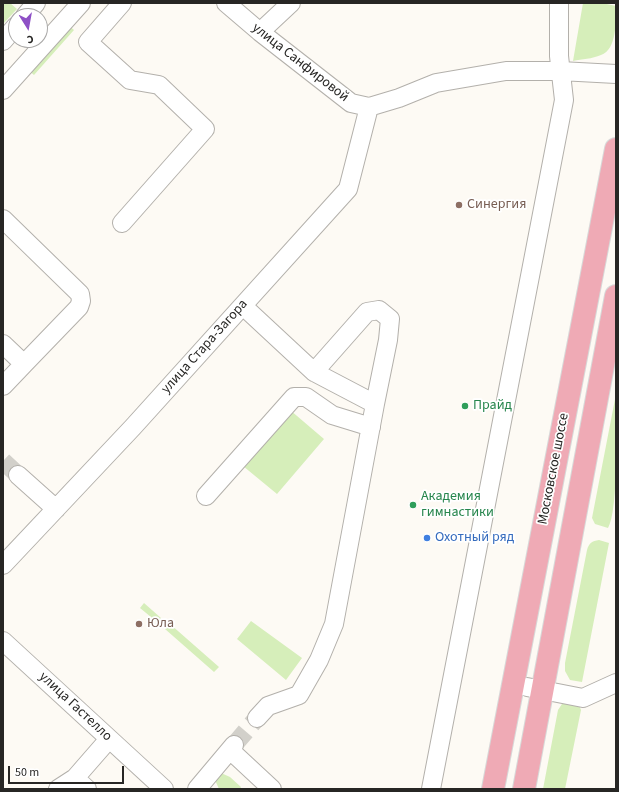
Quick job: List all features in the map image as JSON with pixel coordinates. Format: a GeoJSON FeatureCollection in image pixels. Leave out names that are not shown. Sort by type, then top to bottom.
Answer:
{"type":"FeatureCollection","features":[{"type":"Feature","properties":{"kind":"main road","name":"Московское шоссе"},"geometry":{"type":"LineString","coordinates":[[493,789],[616,149]]}},
{"type":"Feature","properties":{"kind":"main road","name":"Московское шоссе"},"geometry":{"type":"LineString","coordinates":[[524,789],[535,689],[616,218]]}},
{"type":"Feature","properties":{"kind":"main road","name":"Московское шоссе"},"geometry":{"type":"LineString","coordinates":[[508,789],[535,689],[616,296]]}},
{"type":"Feature","properties":{"kind":"street"},"geometry":{"type":"LineString","coordinates":[[3,90],[81,3]]}},
{"type":"Feature","properties":{"kind":"street"},"geometry":{"type":"LineString","coordinates":[[122,3],[88,42],[130,80],[159,85],[205,129],[122,223]]}},
{"type":"Feature","properties":{"kind":"street","name":"улица Санфировой"},"geometry":{"type":"LineString","coordinates":[[226,3],[260,32],[351,103],[369,107]]}},
{"type":"Feature","properties":{"kind":"street"},"geometry":{"type":"LineString","coordinates":[[260,32],[291,3]]}},
{"type":"Feature","properties":{"kind":"street"},"geometry":{"type":"LineString","coordinates":[[431,789],[564,100],[560,71],[559,3]]}},
{"type":"Feature","properties":{"kind":"street"},"geometry":{"type":"LineString","coordinates":[[369,107],[400,98],[436,83],[506,71],[560,71],[616,74]]}},
{"type":"Feature","properties":{"kind":"street","name":"улица Стара-Загора"},"geometry":{"type":"LineString","coordinates":[[3,565],[243,306],[348,189],[369,107]]}},
{"type":"Feature","properties":{"kind":"street"},"geometry":{"type":"LineString","coordinates":[[3,219],[76,289],[80,294],[81,301],[79,307],[3,386]]}},
{"type":"Feature","properties":{"kind":"street"},"geometry":{"type":"LineString","coordinates":[[243,306],[314,372],[375,404]]}},
{"type":"Feature","properties":{"kind":"street"},"geometry":{"type":"LineString","coordinates":[[257,718],[268,706],[299,695],[320,660],[334,624],[370,427],[388,340],[390,319],[378,310],[367,312],[314,372]]}},
{"type":"Feature","properties":{"kind":"street"},"geometry":{"type":"LineString","coordinates":[[3,344],[24,364]]}},
{"type":"Feature","properties":{"kind":"street"},"geometry":{"type":"LineString","coordinates":[[206,496],[294,397],[306,397],[332,415],[370,427]]}},
{"type":"Feature","properties":{"kind":"street"},"geometry":{"type":"LineString","coordinates":[[18,475],[56,509]]}},
{"type":"Feature","properties":{"kind":"street","name":"улица Гастелло"},"geometry":{"type":"LineString","coordinates":[[3,641],[164,789]]}},
{"type":"Feature","properties":{"kind":"street"},"geometry":{"type":"LineString","coordinates":[[535,689],[583,698],[616,683]]}},
{"type":"Feature","properties":{"kind":"street"},"geometry":{"type":"LineString","coordinates":[[58,789],[81,783],[110,739]]}},
{"type":"Feature","properties":{"kind":"street"},"geometry":{"type":"LineString","coordinates":[[197,789],[232,748],[272,789]]}},
{"type":"Feature","properties":{"kind":"green space"},"geometry":{"type":"Polygon","coordinates":[[[3,3],[10,3],[16,8],[8,8],[8,19],[3,24],[3,3]]]}},
{"type":"Feature","properties":{"kind":"green space"},"geometry":{"type":"Polygon","coordinates":[[[583,3],[602,3],[616,6],[613,41],[606,52],[601,55],[573,61],[583,3]]]}},
{"type":"Feature","properties":{"kind":"green space"},"geometry":{"type":"Polygon","coordinates":[[[67,24],[74,30],[34,75],[27,69],[46,48],[48,48],[48,45],[67,24]]]}},
{"type":"Feature","properties":{"kind":"green space"},"geometry":{"type":"Polygon","coordinates":[[[616,394],[614,503],[612,518],[608,528],[595,524],[592,518],[616,394]]]}},
{"type":"Feature","properties":{"kind":"green space"},"geometry":{"type":"Polygon","coordinates":[[[290,410],[324,439],[277,494],[243,466],[290,410]]]}},
{"type":"Feature","properties":{"kind":"green space"},"geometry":{"type":"Polygon","coordinates":[[[599,540],[609,543],[582,682],[570,680],[565,671],[565,663],[587,550],[591,543],[599,540]]]}},
{"type":"Feature","properties":{"kind":"green space"},"geometry":{"type":"Polygon","coordinates":[[[144,603],[161,618],[157,622],[140,608],[144,603]]]}},
{"type":"Feature","properties":{"kind":"green space"},"geometry":{"type":"Polygon","coordinates":[[[251,621],[302,658],[286,680],[237,639],[251,621]]]}},
{"type":"Feature","properties":{"kind":"green space"},"geometry":{"type":"Polygon","coordinates":[[[170,624],[219,667],[214,672],[165,629],[170,624]]]}},
{"type":"Feature","properties":{"kind":"green space"},"geometry":{"type":"Polygon","coordinates":[[[569,702],[579,705],[581,710],[565,789],[543,789],[558,710],[562,704],[569,702]]]}},
{"type":"Feature","properties":{"kind":"green space"},"geometry":{"type":"Polygon","coordinates":[[[221,773],[230,777],[241,787],[240,789],[219,789],[215,780],[221,773]]]}},
{"type":"Feature","properties":{"kind":"tunnel"},"geometry":{"type":"LineString","coordinates":[[3,461],[18,475]]}},
{"type":"Feature","properties":{"kind":"tunnel"},"geometry":{"type":"LineString","coordinates":[[234,745],[257,718]]}},
{"type":"Feature","properties":{"kind":"place","name":"Синергия"},"geometry":{"type":"Point","coordinates":[459,205]}},
{"type":"Feature","properties":{"kind":"place","name":"Прайд"},"geometry":{"type":"Point","coordinates":[465,406]}},
{"type":"Feature","properties":{"kind":"place","name":"Академия гимнастики"},"geometry":{"type":"Point","coordinates":[413,505]}},
{"type":"Feature","properties":{"kind":"place","name":"Охотный ряд"},"geometry":{"type":"Point","coordinates":[427,538]}},
{"type":"Feature","properties":{"kind":"place","name":"Юла"},"geometry":{"type":"Point","coordinates":[139,624]}}]}
